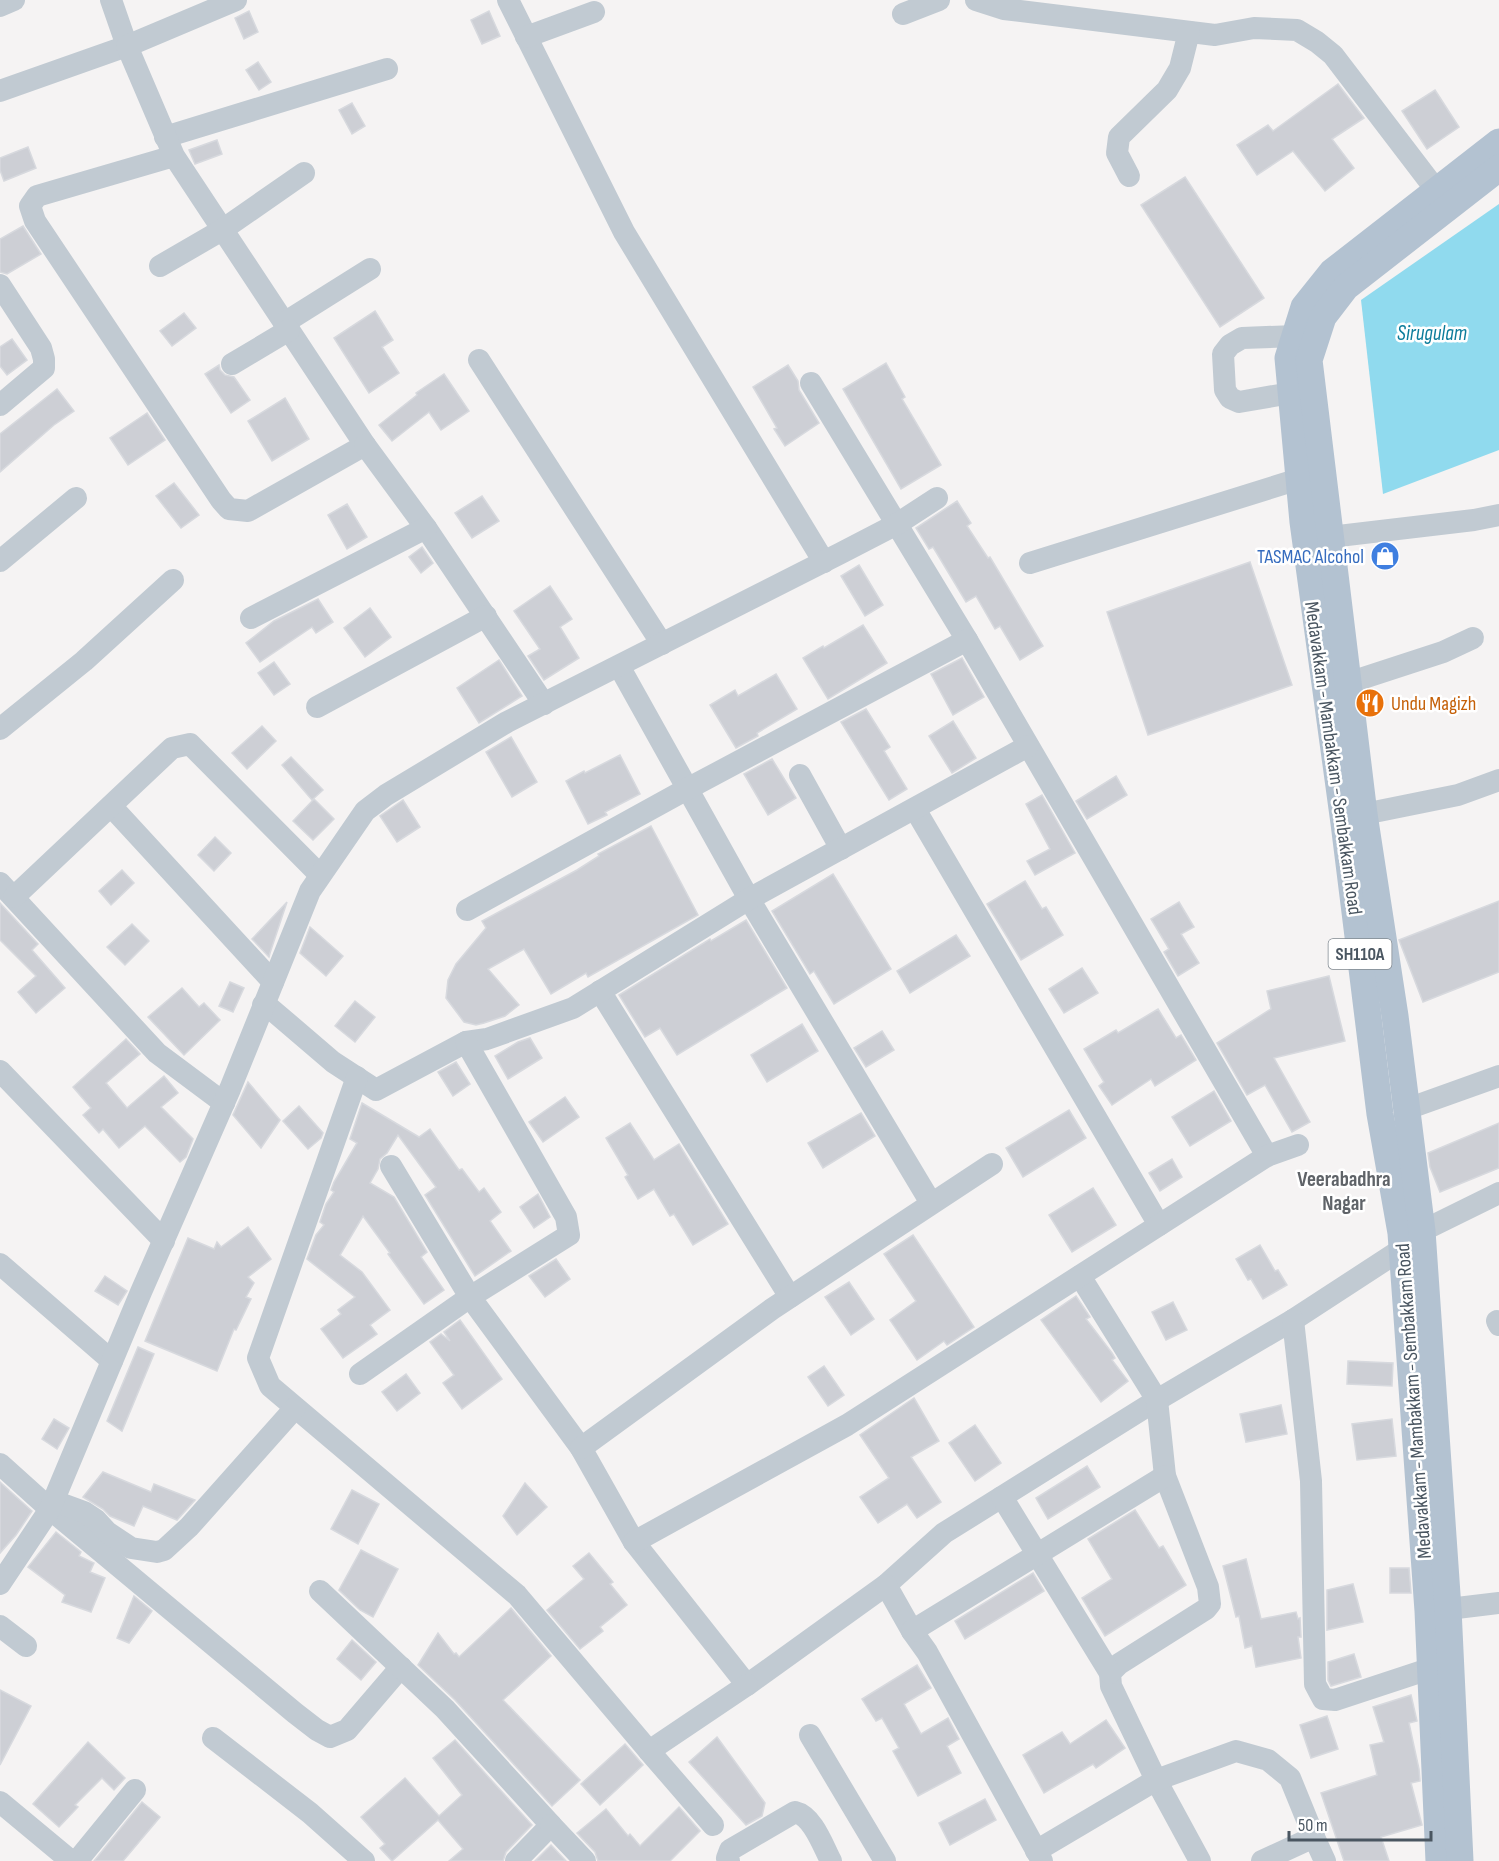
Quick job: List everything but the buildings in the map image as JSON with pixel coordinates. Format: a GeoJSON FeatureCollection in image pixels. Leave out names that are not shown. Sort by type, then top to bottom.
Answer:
{"type":"FeatureCollection","features":[{"type":"Feature","properties":{"kind":"main road","name":"Medavakkam - Mambakkam - Sembakkam Road"},"geometry":{"type":"LineString","coordinates":[[1460,1861],[1438,1610],[1407,1109],[1364,814],[1309,360],[1323,317],[1346,286],[1442,199],[1499,142]]}},
{"type":"Feature","properties":{"kind":"main road","name":"Medavakkam - Mambakkam - Sembakkam Road"},"geometry":{"type":"LineString","coordinates":[[1416,1241],[1401,1233],[1380,1114],[1343,812],[1303,522],[1288,358],[1304,308],[1332,272],[1442,199],[1499,168]]}},
{"type":"Feature","properties":{"kind":"main road","name":"Medavakkam - Mambakkam - Sembakkam Road"},"geometry":{"type":"LineString","coordinates":[[1438,1610],[1429,1669],[1439,1861]]}},
{"type":"Feature","properties":{"kind":"street"},"geometry":{"type":"LineString","coordinates":[[0,6],[14,0]]}},
{"type":"Feature","properties":{"kind":"street"},"geometry":{"type":"LineString","coordinates":[[111,0],[170,147],[222,230],[365,445],[426,528],[544,704]]}},
{"type":"Feature","properties":{"kind":"street"},"geometry":{"type":"LineString","coordinates":[[0,91],[128,46],[236,0]]}},
{"type":"Feature","properties":{"kind":"street"},"geometry":{"type":"LineString","coordinates":[[508,0],[624,232],[824,562]]}},
{"type":"Feature","properties":{"kind":"street"},"geometry":{"type":"LineString","coordinates":[[903,14],[939,0]]}},
{"type":"Feature","properties":{"kind":"street"},"geometry":{"type":"LineString","coordinates":[[976,0],[1004,9],[1215,35],[1254,28],[1297,30],[1333,55],[1442,199]]}},
{"type":"Feature","properties":{"kind":"street"},"geometry":{"type":"LineString","coordinates":[[526,37],[594,12]]}},
{"type":"Feature","properties":{"kind":"street"},"geometry":{"type":"LineString","coordinates":[[1129,176],[1117,153],[1119,137],[1167,90],[1179,68],[1189,32]]}},
{"type":"Feature","properties":{"kind":"street"},"geometry":{"type":"LineString","coordinates":[[365,445],[248,511],[229,509],[32,213],[30,206],[37,196],[387,69]]}},
{"type":"Feature","properties":{"kind":"street"},"geometry":{"type":"LineString","coordinates":[[160,266],[222,230],[304,173]]}},
{"type":"Feature","properties":{"kind":"street"},"geometry":{"type":"LineString","coordinates":[[232,364],[370,269]]}},
{"type":"Feature","properties":{"kind":"street"},"geometry":{"type":"LineString","coordinates":[[0,285],[41,348],[44,359],[44,368],[0,405]]}},
{"type":"Feature","properties":{"kind":"street"},"geometry":{"type":"LineString","coordinates":[[1291,393],[1239,402],[1230,398],[1225,390],[1223,354],[1230,345],[1242,338],[1295,336]]}},
{"type":"Feature","properties":{"kind":"street"},"geometry":{"type":"LineString","coordinates":[[479,360],[662,644]]}},
{"type":"Feature","properties":{"kind":"street"},"geometry":{"type":"LineString","coordinates":[[811,383],[967,640],[1267,1156]]}},
{"type":"Feature","properties":{"kind":"street"},"geometry":{"type":"LineString","coordinates":[[1030,563],[1299,478]]}},
{"type":"Feature","properties":{"kind":"street"},"geometry":{"type":"LineString","coordinates":[[0,561],[76,498]]}},
{"type":"Feature","properties":{"kind":"street"},"geometry":{"type":"LineString","coordinates":[[0,1584],[52,1505],[224,1103],[310,891],[365,811],[386,795],[507,722],[897,524],[937,498]]}},
{"type":"Feature","properties":{"kind":"street"},"geometry":{"type":"LineString","coordinates":[[1330,537],[1474,520],[1499,514]]}},
{"type":"Feature","properties":{"kind":"street"},"geometry":{"type":"LineString","coordinates":[[251,618],[426,528]]}},
{"type":"Feature","properties":{"kind":"street"},"geometry":{"type":"LineString","coordinates":[[0,729],[84,661],[173,580]]}},
{"type":"Feature","properties":{"kind":"street"},"geometry":{"type":"LineString","coordinates":[[316,707],[486,616]]}},
{"type":"Feature","properties":{"kind":"street"},"geometry":{"type":"LineString","coordinates":[[1348,683],[1443,652],[1473,638]]}},
{"type":"Feature","properties":{"kind":"street"},"geometry":{"type":"LineString","coordinates":[[467,910],[687,789],[967,640]]}},
{"type":"Feature","properties":{"kind":"street"},"geometry":{"type":"LineString","coordinates":[[619,666],[749,899],[931,1203]]}},
{"type":"Feature","properties":{"kind":"street"},"geometry":{"type":"LineString","coordinates":[[224,1103],[157,1053],[7,890],[111,806],[172,748],[190,744],[320,875]]}},
{"type":"Feature","properties":{"kind":"street"},"geometry":{"type":"LineString","coordinates":[[264,1005],[333,1062],[376,1090],[466,1042],[487,1039],[573,1008],[749,899],[1028,746]]}},
{"type":"Feature","properties":{"kind":"street"},"geometry":{"type":"LineString","coordinates":[[800,775],[841,849]]}},
{"type":"Feature","properties":{"kind":"street"},"geometry":{"type":"LineString","coordinates":[[1364,814],[1458,795],[1499,780]]}},
{"type":"Feature","properties":{"kind":"street"},"geometry":{"type":"LineString","coordinates":[[111,806],[273,982]]}},
{"type":"Feature","properties":{"kind":"street"},"geometry":{"type":"LineString","coordinates":[[915,809],[1159,1225]]}},
{"type":"Feature","properties":{"kind":"street"},"geometry":{"type":"LineString","coordinates":[[600,991],[790,1297]]}},
{"type":"Feature","properties":{"kind":"street"},"geometry":{"type":"LineString","coordinates":[[360,1374],[470,1297],[569,1235],[566,1217],[466,1042]]}},
{"type":"Feature","properties":{"kind":"street"},"geometry":{"type":"LineString","coordinates":[[0,1071],[164,1241]]}},
{"type":"Feature","properties":{"kind":"street"},"geometry":{"type":"LineString","coordinates":[[1407,1109],[1499,1076]]}},
{"type":"Feature","properties":{"kind":"street"},"geometry":{"type":"LineString","coordinates":[[357,1077],[258,1358],[270,1386],[517,1596],[713,1825]]}},
{"type":"Feature","properties":{"kind":"street"},"geometry":{"type":"LineString","coordinates":[[634,1542],[847,1425],[1267,1156],[1298,1145]]}},
{"type":"Feature","properties":{"kind":"street"},"geometry":{"type":"LineString","coordinates":[[581,1449],[790,1297],[992,1164]]}},
{"type":"Feature","properties":{"kind":"street"},"geometry":{"type":"LineString","coordinates":[[391,1166],[470,1297],[581,1449],[634,1542],[747,1685]]}},
{"type":"Feature","properties":{"kind":"street"},"geometry":{"type":"LineString","coordinates":[[649,1751],[747,1685],[886,1585],[944,1533],[1157,1400],[1293,1320],[1416,1241],[1499,1193]]}},
{"type":"Feature","properties":{"kind":"street"},"geometry":{"type":"LineString","coordinates":[[0,1264],[112,1361]]}},
{"type":"Feature","properties":{"kind":"street"},"geometry":{"type":"LineString","coordinates":[[1080,1276],[1157,1400],[1165,1476],[1208,1587],[1210,1604],[1206,1609],[1119,1664],[1110,1673]]}},
{"type":"Feature","properties":{"kind":"street"},"geometry":{"type":"LineString","coordinates":[[1293,1320],[1311,1481],[1315,1684],[1323,1699],[1335,1700],[1429,1669]]}},
{"type":"Feature","properties":{"kind":"street"},"geometry":{"type":"LineString","coordinates":[[52,1505],[84,1512],[96,1520],[107,1532],[131,1548],[157,1552],[164,1550],[189,1527],[295,1408]]}},
{"type":"Feature","properties":{"kind":"street"},"geometry":{"type":"LineString","coordinates":[[0,1464],[52,1505],[295,1713],[330,1737],[347,1730],[401,1667]]}},
{"type":"Feature","properties":{"kind":"street"},"geometry":{"type":"LineString","coordinates":[[912,1631],[1165,1476]]}},
{"type":"Feature","properties":{"kind":"street"},"geometry":{"type":"LineString","coordinates":[[1002,1497],[1110,1673],[1111,1686],[1156,1780],[1200,1861]]}},
{"type":"Feature","properties":{"kind":"street"},"geometry":{"type":"LineString","coordinates":[[886,1585],[912,1631],[927,1652],[1039,1856],[1156,1780],[1236,1751],[1268,1760],[1290,1778],[1325,1861]]}},
{"type":"Feature","properties":{"kind":"street"},"geometry":{"type":"LineString","coordinates":[[320,1591],[445,1709],[585,1861]]}},
{"type":"Feature","properties":{"kind":"street"},"geometry":{"type":"LineString","coordinates":[[1438,1610],[1499,1603]]}},
{"type":"Feature","properties":{"kind":"street"},"geometry":{"type":"LineString","coordinates":[[0,1626],[26,1646]]}},
{"type":"Feature","properties":{"kind":"street"},"geometry":{"type":"LineString","coordinates":[[810,1735],[885,1861]]}},
{"type":"Feature","properties":{"kind":"street"},"geometry":{"type":"LineString","coordinates":[[213,1738],[309,1813],[358,1859]]}},
{"type":"Feature","properties":{"kind":"street"},"geometry":{"type":"LineString","coordinates":[[77,1861],[135,1790]]}},
{"type":"Feature","properties":{"kind":"street"},"geometry":{"type":"LineString","coordinates":[[0,1802],[71,1861]]}},
{"type":"Feature","properties":{"kind":"street"},"geometry":{"type":"LineString","coordinates":[[729,1861],[727,1858],[730,1850],[795,1812],[803,1814],[810,1823],[831,1861]]}},
{"type":"Feature","properties":{"kind":"street"},"geometry":{"type":"LineString","coordinates":[[516,1861],[551,1825]]}},
{"type":"Feature","properties":{"kind":"street"},"geometry":{"type":"LineString","coordinates":[[1262,1861],[1314,1837]]}},
{"type":"Feature","properties":{"kind":"water","name":"Sirugulam"},"geometry":{"type":"Polygon","coordinates":[[[1499,204],[1499,450],[1383,494],[1361,300],[1499,204]]]}},
{"type":"Feature","properties":{"kind":"place","name":"TASMAC Alcohol"},"geometry":{"type":"Point","coordinates":[1385,556]}},
{"type":"Feature","properties":{"kind":"place","name":"Undu Magizh"},"geometry":{"type":"Point","coordinates":[1370,703]}},
{"type":"Feature","properties":{"kind":"district","name":"Veerabadhra Nagar"},"geometry":{"type":"Point","coordinates":[1344,1191]}}]}
